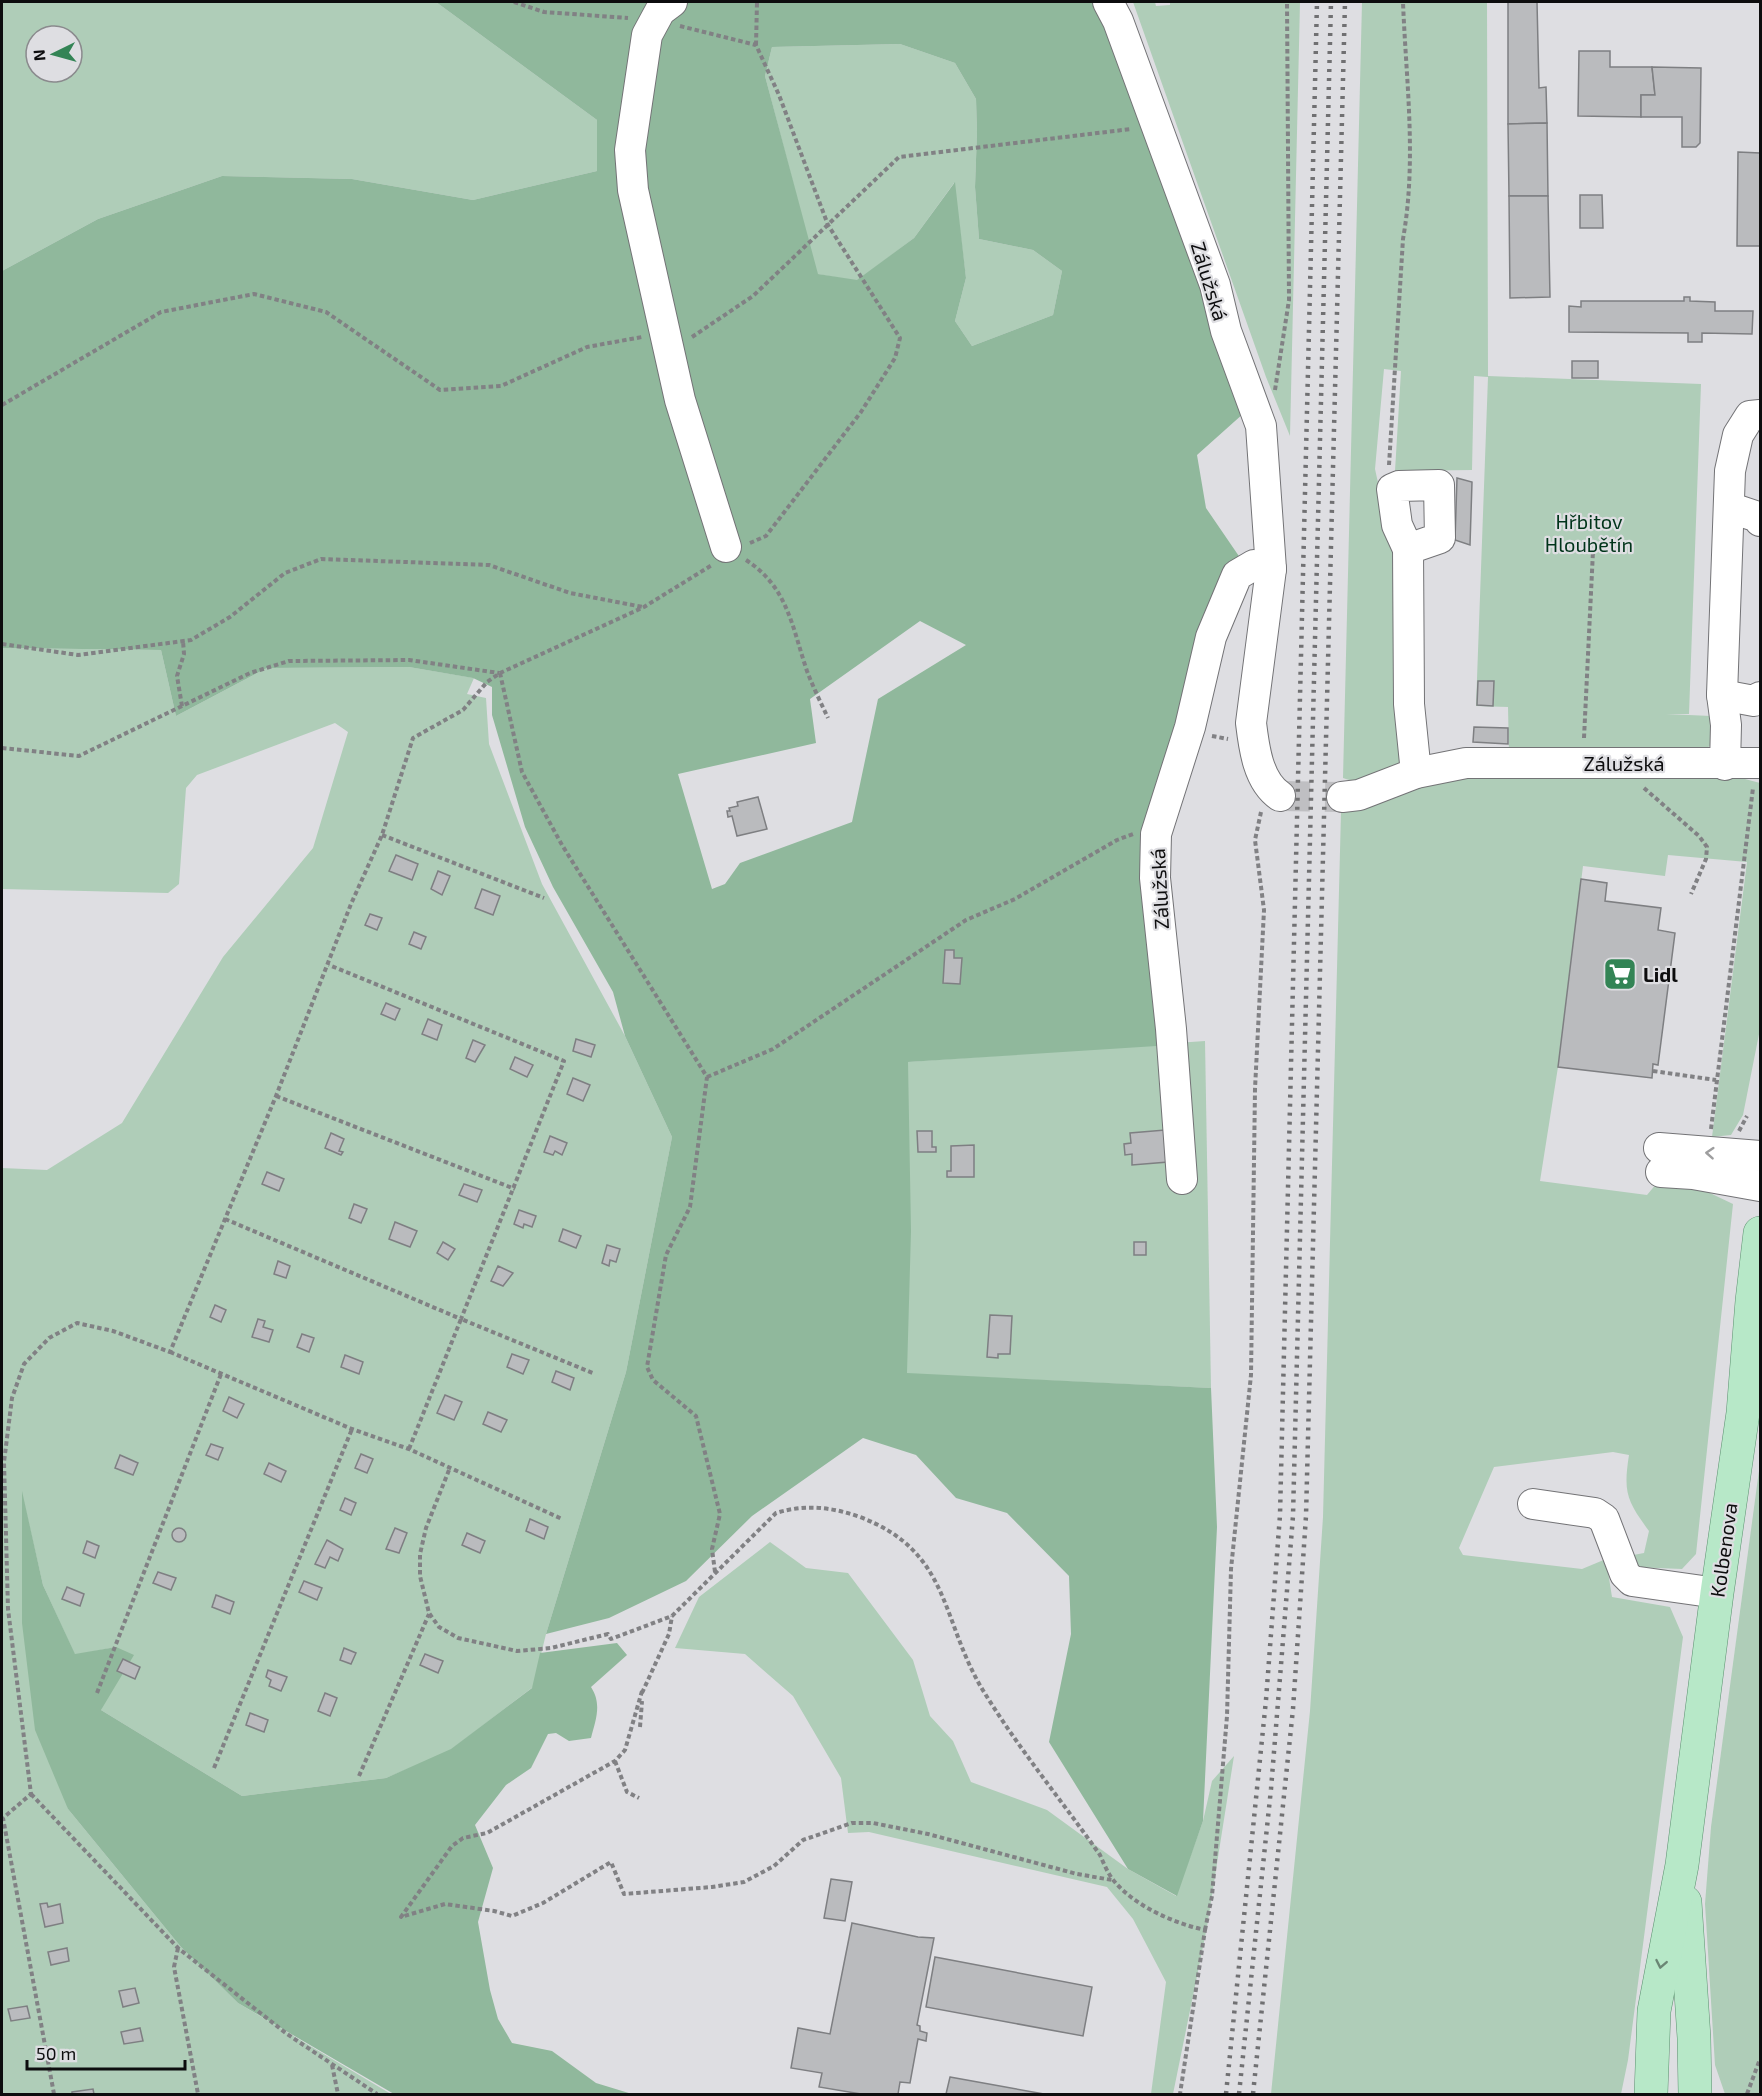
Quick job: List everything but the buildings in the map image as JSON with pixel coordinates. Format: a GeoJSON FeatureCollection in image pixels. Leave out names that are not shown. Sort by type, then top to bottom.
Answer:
{"type":"FeatureCollection","features":[{"type":"Feature","properties":{"kind":"main road","name":"Kolbenova"},"geometry":{"type":"LineString","coordinates":[[1652,2094],[1655,2001],[1682,1865],[1743,1413],[1752,1301],[1761,1233]]}},
{"type":"Feature","properties":{"kind":"main road","name":"Kolbenova"},"geometry":{"type":"LineString","coordinates":[[1682,1865],[1696,2091]]}},
{"type":"Feature","properties":{"kind":"street","name":"Zálužská"},"geometry":{"type":"LineString","coordinates":[[1108,2],[1118,21],[1155,127],[1215,285],[1226,331],[1261,426],[1271,569],[1251,723],[1253,745],[1275,792]]}},
{"type":"Feature","properties":{"kind":"street"},"geometry":{"type":"LineString","coordinates":[[664,11],[647,35],[630,150],[633,190],[680,400],[729,549]]}},
{"type":"Feature","properties":{"kind":"street"},"geometry":{"type":"LineString","coordinates":[[1725,765],[1726,725],[1722,695],[1731,471],[1738,435],[1750,416],[1761,416]]}},
{"type":"Feature","properties":{"kind":"street"},"geometry":{"type":"LineString","coordinates":[[1408,549],[1440,538],[1439,484],[1399,486],[1392,489],[1397,525],[1408,549],[1409,704],[1416,773]]}},
{"type":"Feature","properties":{"kind":"street"},"geometry":{"type":"LineString","coordinates":[[1730,512],[1740,511],[1758,517],[1761,521]]}},
{"type":"Feature","properties":{"kind":"street","name":"Zálužská"},"geometry":{"type":"LineString","coordinates":[[1182,1179],[1172,1037],[1155,878],[1156,834],[1190,727],[1211,637],[1237,575],[1254,565],[1271,569]]}},
{"type":"Feature","properties":{"kind":"street"},"geometry":{"type":"LineString","coordinates":[[1722,695],[1754,701],[1761,697]]}},
{"type":"Feature","properties":{"kind":"street","name":"Zálužská"},"geometry":{"type":"LineString","coordinates":[[1342,797],[1359,795],[1416,773],[1466,763],[1620,762],[1725,765],[1758,771]]}},
{"type":"Feature","properties":{"kind":"street"},"geometry":{"type":"LineString","coordinates":[[1761,1156],[1660,1160],[1693,1174],[1761,1186]]}},
{"type":"Feature","properties":{"kind":"street"},"geometry":{"type":"LineString","coordinates":[[1533,1504],[1595,1513],[1604,1519],[1625,1574],[1632,1581],[1717,1593]]}},
{"type":"Feature","properties":{"kind":"path"},"geometry":{"type":"LineString","coordinates":[[514,2],[544,12],[664,11],[756,45]]}},
{"type":"Feature","properties":{"kind":"path"},"geometry":{"type":"LineString","coordinates":[[170,1352],[329,965],[351,904],[382,835],[413,738],[463,710],[487,682],[500,673],[644,607],[710,567],[729,549],[766,536],[861,412],[895,358],[900,338],[828,225],[779,95],[756,45],[757,2]]}},
{"type":"Feature","properties":{"kind":"path"},"geometry":{"type":"LineString","coordinates":[[1274,394],[1289,300],[1287,2]]}},
{"type":"Feature","properties":{"kind":"path"},"geometry":{"type":"LineString","coordinates":[[1392,489],[1389,471],[1403,239],[1407,216],[1411,123],[1403,2]]}},
{"type":"Feature","properties":{"kind":"path"},"geometry":{"type":"LineString","coordinates":[[2,405],[161,312],[254,294],[326,312],[440,390],[501,386],[587,347],[667,342],[753,296],[899,157],[1155,127]]}},
{"type":"Feature","properties":{"kind":"path"},"geometry":{"type":"LineString","coordinates":[[729,549],[761,570],[784,600],[808,674],[828,718]]}},
{"type":"Feature","properties":{"kind":"path"},"geometry":{"type":"LineString","coordinates":[[1584,763],[1593,551]]}},
{"type":"Feature","properties":{"kind":"path"},"geometry":{"type":"LineString","coordinates":[[2,644],[78,655],[191,639],[230,617],[285,573],[321,559],[489,565],[570,593],[644,607]]}},
{"type":"Feature","properties":{"kind":"path"},"geometry":{"type":"LineString","coordinates":[[182,706],[177,676],[184,654],[183,641]]}},
{"type":"Feature","properties":{"kind":"path"},"geometry":{"type":"LineString","coordinates":[[2,748],[79,756],[250,673],[289,661],[409,660],[500,673]]}},
{"type":"Feature","properties":{"kind":"path"},"geometry":{"type":"LineString","coordinates":[[500,673],[522,772],[562,845],[707,1077],[690,1207],[666,1255],[647,1367],[653,1380],[696,1416],[720,1514],[712,1549],[715,1572]]}},
{"type":"Feature","properties":{"kind":"path"},"geometry":{"type":"LineString","coordinates":[[1620,762],[1656,801],[1699,836],[1707,848],[1706,859],[1691,894]]}},
{"type":"Feature","properties":{"kind":"path"},"geometry":{"type":"LineString","coordinates":[[1710,1140],[1758,771]]}},
{"type":"Feature","properties":{"kind":"path"},"geometry":{"type":"LineString","coordinates":[[1180,2094],[1212,1896],[1227,1716],[1231,1569],[1251,1375],[1255,1089],[1264,910],[1255,840],[1263,803],[1275,792]]}},
{"type":"Feature","properties":{"kind":"path"},"geometry":{"type":"LineString","coordinates":[[707,1077],[773,1049],[966,920],[1014,899],[1117,840],[1144,831],[1156,834]]}},
{"type":"Feature","properties":{"kind":"path"},"geometry":{"type":"LineString","coordinates":[[382,835],[544,898]]}},
{"type":"Feature","properties":{"kind":"path"},"geometry":{"type":"LineString","coordinates":[[329,965],[564,1061],[515,1189],[409,1449]]}},
{"type":"Feature","properties":{"kind":"path"},"geometry":{"type":"LineString","coordinates":[[1653,1071],[1716,1080]]}},
{"type":"Feature","properties":{"kind":"path"},"geometry":{"type":"LineString","coordinates":[[276,1096],[515,1189]]}},
{"type":"Feature","properties":{"kind":"path"},"geometry":{"type":"LineString","coordinates":[[1736,1135],[1747,1116]]}},
{"type":"Feature","properties":{"kind":"path"},"geometry":{"type":"LineString","coordinates":[[225,1219],[594,1374]]}},
{"type":"Feature","properties":{"kind":"path"},"geometry":{"type":"LineString","coordinates":[[377,2094],[286,2034],[178,1948],[31,1794],[8,1609],[4,1462],[12,1398],[24,1364],[49,1338],[77,1323],[113,1331],[170,1352],[352,1429],[409,1449],[449,1470],[562,1519]]}},
{"type":"Feature","properties":{"kind":"path"},"geometry":{"type":"LineString","coordinates":[[97,1693],[221,1374]]}},
{"type":"Feature","properties":{"kind":"path"},"geometry":{"type":"LineString","coordinates":[[214,1768],[352,1429]]}},
{"type":"Feature","properties":{"kind":"path"},"geometry":{"type":"LineString","coordinates":[[449,1470],[426,1528],[420,1554],[420,1575],[429,1613],[439,1627],[458,1638],[517,1651],[551,1648],[608,1634],[611,1638],[672,1616],[776,1513],[794,1507],[838,1509],[886,1527],[920,1556],[947,1605],[971,1672],[1100,1856],[1113,1880],[1131,1897],[1167,1917],[1205,1930]]}},
{"type":"Feature","properties":{"kind":"path"},"geometry":{"type":"LineString","coordinates":[[359,1776],[429,1613]]}},
{"type":"Feature","properties":{"kind":"path"},"geometry":{"type":"LineString","coordinates":[[672,1616],[669,1634],[642,1691],[625,1750],[615,1761],[487,1833],[463,1838],[452,1846],[401,1917],[445,1904],[512,1916],[543,1903],[611,1862],[624,1894],[744,1882],[774,1866],[803,1840],[852,1823],[873,1823],[928,1834],[1077,1874],[1113,1880]]}},
{"type":"Feature","properties":{"kind":"path"},"geometry":{"type":"LineString","coordinates":[[639,1727],[642,1691]]}},
{"type":"Feature","properties":{"kind":"path"},"geometry":{"type":"LineString","coordinates":[[615,1761],[627,1792],[639,1798]]}},
{"type":"Feature","properties":{"kind":"path"},"geometry":{"type":"LineString","coordinates":[[31,1794],[3,1818],[54,2094]]}},
{"type":"Feature","properties":{"kind":"path"},"geometry":{"type":"LineString","coordinates":[[178,1948],[174,1967],[198,2094]]}},
{"type":"Feature","properties":{"kind":"path"},"geometry":{"type":"LineString","coordinates":[[1747,2094],[1761,2059]]}},
{"type":"Feature","properties":{"kind":"path"},"geometry":{"type":"LineString","coordinates":[[332,2064],[338,2094]]}},
{"type":"Feature","properties":{"kind":"green space"},"geometry":{"type":"Polygon","coordinates":[[[2,2],[436,2],[597,120],[597,171],[473,200],[352,179],[222,176],[98,219],[2,271],[2,2]]]}},
{"type":"Feature","properties":{"kind":"green space"},"geometry":{"type":"Polygon","coordinates":[[[436,2],[1096,2],[1193,260],[1244,413],[1197,455],[1206,508],[1245,565],[1144,831],[1141,856],[1140,883],[1147,938],[1172,1045],[908,1062],[911,1231],[907,1373],[1211,1388],[1217,1527],[1203,1821],[1177,1896],[1128,1869],[1049,1742],[1071,1634],[1069,1576],[1007,1513],[956,1498],[916,1455],[863,1438],[752,1516],[686,1581],[609,1618],[546,1634],[626,1372],[672,1137],[625,1036],[613,992],[553,887],[525,827],[492,715],[492,687],[473,678],[409,667],[267,668],[176,716],[161,650],[2,648],[2,271],[98,219],[222,176],[352,179],[473,200],[597,171],[597,120],[436,2]],[[900,44],[772,47],[765,76],[818,274],[857,280],[914,238],[955,182],[966,278],[955,321],[972,346],[1053,315],[1062,271],[1033,250],[979,239],[975,187],[976,99],[955,63],[900,44]],[[920,621],[810,699],[816,743],[678,774],[712,889],[725,884],[740,863],[852,822],[878,699],[966,645],[920,621]],[[945,950],[943,983],[960,984],[962,959],[954,958],[954,950],[945,950]]]}},
{"type":"Feature","properties":{"kind":"green space"},"geometry":{"type":"Polygon","coordinates":[[[1133,2],[1155,2],[1156,6],[1170,5],[1170,2],[1300,2],[1290,436],[1266,377],[1133,2]]]}},
{"type":"Feature","properties":{"kind":"green space","name":"Hřbitov Hloubětín"},"geometry":{"type":"Polygon","coordinates":[[[1362,2],[1487,2],[1488,376],[1701,384],[1689,714],[1666,714],[1711,716],[1714,741],[1701,755],[1509,754],[1508,707],[1476,706],[1488,377],[1474,376],[1472,470],[1395,471],[1401,371],[1384,369],[1375,469],[1399,578],[1399,769],[1361,784],[1343,778],[1362,2]],[[1478,681],[1477,705],[1493,706],[1494,682],[1478,681]]]}},
{"type":"Feature","properties":{"kind":"green space"},"geometry":{"type":"Polygon","coordinates":[[[900,44],[955,63],[976,99],[975,187],[979,239],[1033,250],[1062,271],[1053,315],[972,346],[955,321],[966,278],[954,183],[914,238],[857,281],[817,274],[765,76],[772,47],[900,44]]]}},
{"type":"Feature","properties":{"kind":"green space"},"geometry":{"type":"Polygon","coordinates":[[[2,648],[161,650],[176,716],[267,668],[409,667],[474,678],[467,694],[486,698],[489,744],[542,884],[625,1036],[672,1137],[626,1372],[546,1634],[533,1687],[448,1752],[386,1778],[242,1796],[101,1710],[116,1647],[75,1655],[43,1585],[22,1494],[68,1809],[181,1947],[238,2003],[391,2094],[2,2094],[2,1168],[47,1170],[122,1123],[223,957],[313,848],[348,732],[335,723],[197,775],[186,788],[179,884],[168,893],[2,889],[2,648]]]}},
{"type":"Feature","properties":{"kind":"green space"},"geometry":{"type":"Polygon","coordinates":[[[1447,772],[1573,777],[1745,779],[1760,783],[1760,1029],[1743,1115],[1731,1135],[1712,1137],[1747,862],[1668,855],[1665,876],[1583,866],[1558,1067],[1540,1181],[1647,1195],[1657,1183],[1691,1184],[1733,1204],[1696,1554],[1682,1569],[1633,1567],[1628,1556],[1644,1553],[1649,1531],[1628,1496],[1629,1455],[1613,1452],[1494,1467],[1459,1548],[1463,1555],[1582,1569],[1606,1559],[1612,1597],[1670,1607],[1683,1637],[1628,2060],[1621,2094],[1271,2094],[1310,1711],[1323,1517],[1341,812],[1447,772]]]}},
{"type":"Feature","properties":{"kind":"green space"},"geometry":{"type":"Polygon","coordinates":[[[1205,1041],[1211,1388],[907,1374],[907,1062],[1205,1041]]]}},
{"type":"Feature","properties":{"kind":"green space"},"geometry":{"type":"Polygon","coordinates":[[[1760,1463],[1760,2094],[1725,2094],[1715,2065],[1705,1904],[1711,1827],[1760,1463]]]}},
{"type":"Feature","properties":{"kind":"green space"},"geometry":{"type":"Polygon","coordinates":[[[22,1491],[43,1585],[75,1654],[116,1647],[134,1655],[101,1710],[242,1796],[386,1778],[451,1749],[532,1688],[540,1653],[617,1643],[627,1655],[591,1687],[597,1706],[591,1738],[569,1741],[556,1733],[548,1734],[531,1768],[506,1785],[475,1825],[493,1868],[478,1922],[490,1990],[498,2019],[512,2043],[552,2051],[596,2083],[632,2094],[394,2094],[238,2003],[181,1947],[68,1809],[35,1730],[22,1623],[22,1491]]]}},
{"type":"Feature","properties":{"kind":"green space"},"geometry":{"type":"Polygon","coordinates":[[[770,1542],[806,1568],[848,1573],[913,1660],[930,1716],[953,1741],[971,1782],[1047,1810],[1128,1869],[1176,1896],[1203,1821],[1212,1781],[1234,1756],[1207,1927],[1173,2094],[1151,2094],[1166,1982],[1133,1919],[1107,1887],[869,1832],[848,1833],[841,1778],[793,1696],[745,1654],[675,1648],[699,1597],[770,1542]]]}},
{"type":"Feature","properties":{"kind":"tunnel"},"geometry":{"type":"LineString","coordinates":[[1280,796],[1342,797]]}},
{"type":"Feature","properties":{"kind":"railway"},"geometry":{"type":"LineString","coordinates":[[1226,2094],[1266,1700],[1280,1515],[1317,2]]}},
{"type":"Feature","properties":{"kind":"railway"},"geometry":{"type":"LineString","coordinates":[[1239,2094],[1271,1789],[1293,1516],[1331,2]]}},
{"type":"Feature","properties":{"kind":"railway"},"geometry":{"type":"LineString","coordinates":[[1253,2094],[1293,1709],[1306,1516],[1345,2]]}},
{"type":"Feature","properties":{"kind":"place","name":"Lidl"},"geometry":{"type":"Point","coordinates":[1620,974]}}]}
